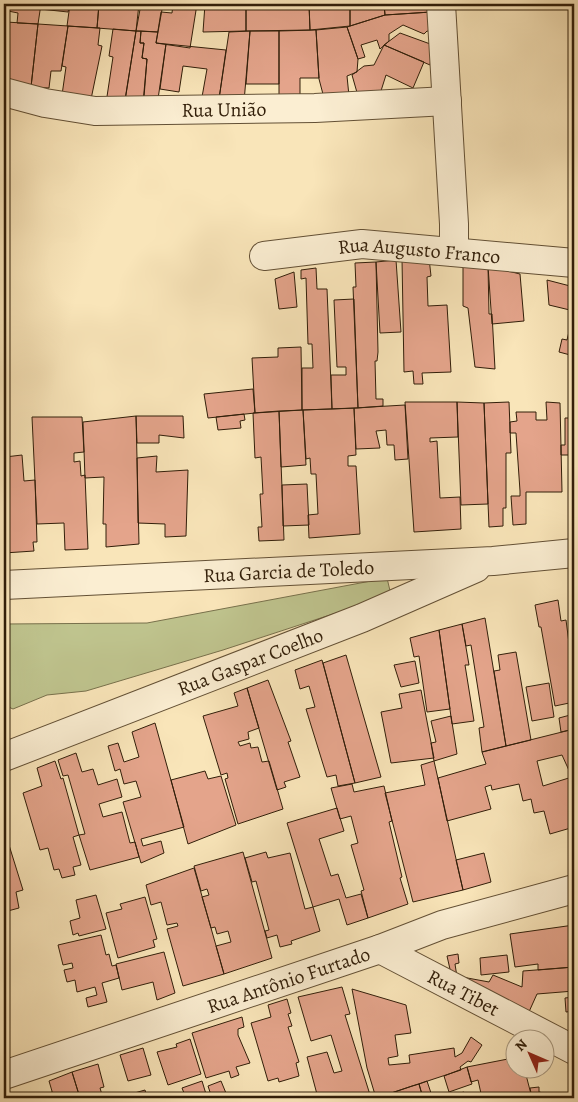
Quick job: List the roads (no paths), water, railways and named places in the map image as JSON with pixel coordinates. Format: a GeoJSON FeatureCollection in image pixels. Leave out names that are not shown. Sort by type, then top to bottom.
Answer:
{"type":"FeatureCollection","features":[{"type":"Feature","properties":{"kind":"street"},"geometry":{"type":"LineString","coordinates":[[441,4],[454,252]]}},
{"type":"Feature","properties":{"kind":"street","name":"Rua União"},"geometry":{"type":"LineString","coordinates":[[4,92],[45,103],[95,111],[315,108],[447,100]]}},
{"type":"Feature","properties":{"kind":"street","name":"Rua Augusto Franco"},"geometry":{"type":"LineString","coordinates":[[264,256],[362,244],[574,263]]}},
{"type":"Feature","properties":{"kind":"street","name":"Rua Garcia de Toledo"},"geometry":{"type":"LineString","coordinates":[[4,585],[493,561],[574,553]]}},
{"type":"Feature","properties":{"kind":"street","name":"Rua Gaspar Coelho"},"geometry":{"type":"LineString","coordinates":[[4,757],[362,618],[493,561]]}},
{"type":"Feature","properties":{"kind":"street","name":"Rua Antônio Furtado"},"geometry":{"type":"LineString","coordinates":[[4,1075],[380,949],[442,925],[574,889]]}},
{"type":"Feature","properties":{"kind":"street","name":"Rua Tibet"},"geometry":{"type":"LineString","coordinates":[[380,949],[574,1050]]}}]}
